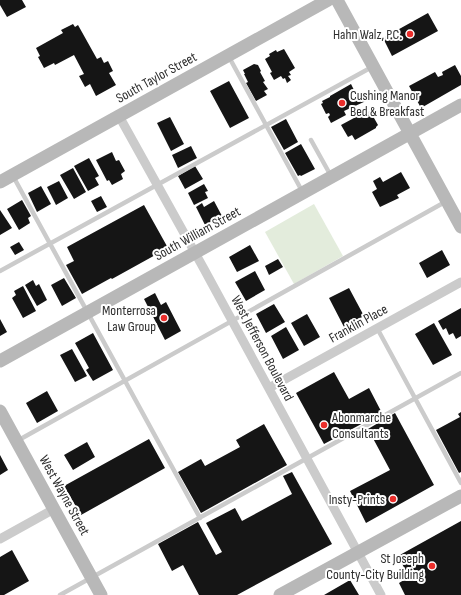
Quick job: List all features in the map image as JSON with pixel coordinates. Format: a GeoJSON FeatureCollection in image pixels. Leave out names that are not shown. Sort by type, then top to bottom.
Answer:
{"type":"FeatureCollection","features":[{"type":"Feature","properties":{"kind":"street","name":"South Taylor Street"},"geometry":{"type":"LineString","coordinates":[[0,182],[328,0]]}},
{"type":"Feature","properties":{"kind":"street"},"geometry":{"type":"LineString","coordinates":[[337,0],[461,227]]}},
{"type":"Feature","properties":{"kind":"street","name":"South William Street"},"geometry":{"type":"LineString","coordinates":[[0,361],[461,105]]}},
{"type":"Feature","properties":{"kind":"street","name":"West Jefferson Boulevard"},"geometry":{"type":"LineString","coordinates":[[119,116],[158,184],[381,595]]}},
{"type":"Feature","properties":{"kind":"street","name":"Franklin Place"},"geometry":{"type":"LineString","coordinates":[[269,388],[461,282]]}},
{"type":"Feature","properties":{"kind":"street","name":"West Wayne Street"},"geometry":{"type":"LineString","coordinates":[[0,411],[102,595]]}},
{"type":"Feature","properties":{"kind":"street"},"geometry":{"type":"LineString","coordinates":[[280,595],[461,496]]}},
{"type":"Feature","properties":{"kind":"street"},"geometry":{"type":"LineString","coordinates":[[0,539],[54,509]]}},
{"type":"Feature","properties":{"kind":"lane"},"geometry":{"type":"LineString","coordinates":[[229,55],[303,193]]}},
{"type":"Feature","properties":{"kind":"lane"},"geometry":{"type":"LineString","coordinates":[[0,271],[373,66]]}},
{"type":"Feature","properties":{"kind":"lane"},"geometry":{"type":"LineString","coordinates":[[311,140],[332,177]]}},
{"type":"Feature","properties":{"kind":"lane"},"geometry":{"type":"LineString","coordinates":[[12,175],[200,518]]}},
{"type":"Feature","properties":{"kind":"lane"},"geometry":{"type":"LineString","coordinates":[[16,441],[447,201]]}},
{"type":"Feature","properties":{"kind":"lane"},"geometry":{"type":"LineString","coordinates":[[377,328],[461,482]]}},
{"type":"Feature","properties":{"kind":"lane"},"geometry":{"type":"LineString","coordinates":[[60,595],[461,373]]}},
{"type":"Feature","properties":{"kind":"green space"},"geometry":{"type":"Polygon","coordinates":[[[314,204],[343,256],[294,284],[265,232],[314,204]]]}},
{"type":"Feature","properties":{"kind":"building"},"geometry":{"type":"Polygon","coordinates":[[[0,0],[22,0],[26,7],[7,17],[0,5],[0,0]]]}},
{"type":"Feature","properties":{"kind":"building","name":"Hahn Walz, P.C."},"geometry":{"type":"Polygon","coordinates":[[[428,13],[438,31],[392,56],[383,38],[428,13]]]}},
{"type":"Feature","properties":{"kind":"building"},"geometry":{"type":"Polygon","coordinates":[[[73,24],[75,27],[78,25],[97,59],[101,57],[104,63],[108,61],[113,71],[109,73],[116,85],[96,96],[90,84],[85,87],[79,76],[84,74],[74,55],[55,65],[54,63],[44,68],[38,57],[40,56],[36,48],[63,33],[61,30],[73,24]]]}},
{"type":"Feature","properties":{"kind":"building"},"geometry":{"type":"Polygon","coordinates":[[[284,49],[295,68],[289,72],[291,75],[288,76],[291,80],[287,83],[285,78],[283,79],[281,76],[274,80],[270,73],[272,72],[265,59],[270,56],[269,54],[276,50],[277,52],[284,49]]]}},
{"type":"Feature","properties":{"kind":"building"},"geometry":{"type":"Polygon","coordinates":[[[254,64],[258,65],[265,81],[263,82],[268,89],[264,91],[267,95],[256,101],[246,83],[248,82],[243,70],[254,64]]]}},
{"type":"Feature","properties":{"kind":"building"},"geometry":{"type":"Polygon","coordinates":[[[455,65],[461,76],[461,85],[421,108],[409,86],[435,72],[438,77],[443,75],[442,72],[455,65]]]}},
{"type":"Feature","properties":{"kind":"building"},"geometry":{"type":"Polygon","coordinates":[[[229,81],[249,118],[230,128],[210,91],[229,81]]]}},
{"type":"Feature","properties":{"kind":"building","name":"Cushing Manor Bed & Breakfast"},"geometry":{"type":"Polygon","coordinates":[[[351,84],[357,96],[362,94],[366,101],[344,111],[346,115],[331,123],[328,117],[330,115],[329,113],[326,114],[321,104],[323,103],[322,101],[351,84]]]}},
{"type":"Feature","properties":{"kind":"building"},"geometry":{"type":"Polygon","coordinates":[[[367,111],[370,111],[378,125],[376,128],[355,140],[352,135],[348,137],[341,125],[367,111]]]}},
{"type":"Feature","properties":{"kind":"building"},"geometry":{"type":"Polygon","coordinates":[[[170,117],[184,144],[171,151],[157,123],[170,117]]]}},
{"type":"Feature","properties":{"kind":"building"},"geometry":{"type":"Polygon","coordinates":[[[286,119],[298,142],[284,150],[271,127],[286,119]]]}},
{"type":"Feature","properties":{"kind":"building"},"geometry":{"type":"Polygon","coordinates":[[[301,144],[315,169],[298,176],[285,153],[301,144]]]}},
{"type":"Feature","properties":{"kind":"building"},"geometry":{"type":"Polygon","coordinates":[[[191,146],[197,158],[178,168],[172,155],[191,146]]]}},
{"type":"Feature","properties":{"kind":"building"},"geometry":{"type":"Polygon","coordinates":[[[112,152],[116,161],[119,160],[125,171],[121,174],[123,179],[112,185],[109,180],[107,181],[96,160],[112,152]]]}},
{"type":"Feature","properties":{"kind":"building"},"geometry":{"type":"Polygon","coordinates":[[[89,158],[99,176],[95,178],[99,185],[88,191],[74,166],[89,158]]]}},
{"type":"Feature","properties":{"kind":"building"},"geometry":{"type":"Polygon","coordinates":[[[195,166],[203,179],[185,189],[178,176],[195,166]]]}},
{"type":"Feature","properties":{"kind":"building"},"geometry":{"type":"Polygon","coordinates":[[[73,168],[86,192],[74,199],[60,175],[73,168]]]}},
{"type":"Feature","properties":{"kind":"building"},"geometry":{"type":"Polygon","coordinates":[[[401,172],[410,188],[397,195],[399,198],[380,207],[372,192],[377,189],[373,181],[380,177],[383,182],[401,172]]]}},
{"type":"Feature","properties":{"kind":"building"},"geometry":{"type":"Polygon","coordinates":[[[59,181],[68,198],[56,205],[47,187],[59,181]]]}},
{"type":"Feature","properties":{"kind":"building"},"geometry":{"type":"Polygon","coordinates":[[[204,184],[208,191],[205,192],[208,198],[194,205],[188,193],[204,184]]]}},
{"type":"Feature","properties":{"kind":"building"},"geometry":{"type":"Polygon","coordinates":[[[41,186],[51,204],[37,212],[28,193],[41,186]]]}},
{"type":"Feature","properties":{"kind":"building"},"geometry":{"type":"Polygon","coordinates":[[[101,196],[107,207],[97,212],[91,201],[101,196]]]}},
{"type":"Feature","properties":{"kind":"building"},"geometry":{"type":"Polygon","coordinates":[[[22,200],[31,216],[28,218],[30,223],[19,230],[7,209],[22,200]]]}},
{"type":"Feature","properties":{"kind":"building"},"geometry":{"type":"Polygon","coordinates":[[[214,201],[222,216],[205,225],[196,207],[202,203],[204,207],[214,201]]]}},
{"type":"Feature","properties":{"kind":"building"},"geometry":{"type":"Polygon","coordinates":[[[144,205],[168,248],[82,294],[66,265],[74,261],[67,247],[144,205]]]}},
{"type":"Feature","properties":{"kind":"building"},"geometry":{"type":"Polygon","coordinates":[[[0,210],[12,228],[0,235],[0,210]]]}},
{"type":"Feature","properties":{"kind":"building"},"geometry":{"type":"Polygon","coordinates":[[[19,242],[24,250],[15,255],[10,247],[19,242]]]}},
{"type":"Feature","properties":{"kind":"building"},"geometry":{"type":"Polygon","coordinates":[[[250,245],[259,261],[237,272],[229,257],[250,245]]]}},
{"type":"Feature","properties":{"kind":"building"},"geometry":{"type":"Polygon","coordinates":[[[442,250],[450,265],[427,278],[419,263],[442,250]]]}},
{"type":"Feature","properties":{"kind":"building"},"geometry":{"type":"Polygon","coordinates":[[[278,259],[283,267],[269,275],[265,266],[278,259]]]}},
{"type":"Feature","properties":{"kind":"building"},"geometry":{"type":"Polygon","coordinates":[[[255,271],[265,290],[246,301],[235,282],[255,271]]]}},
{"type":"Feature","properties":{"kind":"building"},"geometry":{"type":"Polygon","coordinates":[[[64,278],[76,298],[62,306],[51,285],[64,278]]]}},
{"type":"Feature","properties":{"kind":"building"},"geometry":{"type":"Polygon","coordinates":[[[33,280],[36,286],[39,284],[47,300],[37,306],[25,285],[33,280]]]}},
{"type":"Feature","properties":{"kind":"building"},"geometry":{"type":"Polygon","coordinates":[[[23,286],[36,311],[23,318],[12,298],[16,295],[14,291],[23,286]]]}},
{"type":"Feature","properties":{"kind":"building"},"geometry":{"type":"Polygon","coordinates":[[[349,288],[364,316],[344,327],[329,298],[349,288]]]}},
{"type":"Feature","properties":{"kind":"building","name":"Monterrosa Law Group"},"geometry":{"type":"Polygon","coordinates":[[[155,293],[161,305],[166,302],[181,331],[165,340],[144,299],[155,293]]]}},
{"type":"Feature","properties":{"kind":"building"},"geometry":{"type":"Polygon","coordinates":[[[274,304],[285,322],[266,333],[256,314],[274,304]]]}},
{"type":"Feature","properties":{"kind":"building"},"geometry":{"type":"Polygon","coordinates":[[[461,308],[461,336],[456,339],[453,333],[449,335],[446,328],[443,330],[438,321],[461,308]]]}},
{"type":"Feature","properties":{"kind":"building"},"geometry":{"type":"Polygon","coordinates":[[[307,314],[320,337],[304,346],[291,323],[307,314]]]}},
{"type":"Feature","properties":{"kind":"building"},"geometry":{"type":"Polygon","coordinates":[[[0,319],[7,332],[0,336],[0,319]]]}},
{"type":"Feature","properties":{"kind":"building"},"geometry":{"type":"Polygon","coordinates":[[[434,323],[452,355],[433,365],[415,334],[434,323]]]}},
{"type":"Feature","properties":{"kind":"building"},"geometry":{"type":"Polygon","coordinates":[[[286,327],[299,350],[283,359],[271,336],[286,327]]]}},
{"type":"Feature","properties":{"kind":"building"},"geometry":{"type":"Polygon","coordinates":[[[93,333],[113,370],[93,381],[86,370],[89,368],[75,343],[93,333]]]}},
{"type":"Feature","properties":{"kind":"building"},"geometry":{"type":"Polygon","coordinates":[[[72,349],[87,376],[75,382],[60,355],[72,349]]]}},
{"type":"Feature","properties":{"kind":"building"},"geometry":{"type":"Polygon","coordinates":[[[334,372],[349,399],[369,388],[382,413],[324,444],[296,393],[334,372]]]}},
{"type":"Feature","properties":{"kind":"building"},"geometry":{"type":"Polygon","coordinates":[[[47,391],[58,411],[37,423],[26,403],[47,391]]]}},
{"type":"Feature","properties":{"kind":"building"},"geometry":{"type":"Polygon","coordinates":[[[461,412],[461,472],[459,473],[436,430],[460,417],[458,414],[461,412]]]}},
{"type":"Feature","properties":{"kind":"building"},"geometry":{"type":"Polygon","coordinates":[[[395,413],[434,485],[366,523],[350,491],[390,470],[368,429],[395,413]]]}},
{"type":"Feature","properties":{"kind":"building"},"geometry":{"type":"Polygon","coordinates":[[[264,424],[287,465],[201,513],[178,472],[201,459],[205,466],[240,447],[236,440],[264,424]]]}},
{"type":"Feature","properties":{"kind":"building"},"geometry":{"type":"Polygon","coordinates":[[[149,439],[165,468],[81,515],[64,486],[149,439]]]}},
{"type":"Feature","properties":{"kind":"building"},"geometry":{"type":"Polygon","coordinates":[[[87,442],[95,457],[73,470],[64,455],[87,442]]]}},
{"type":"Feature","properties":{"kind":"building"},"geometry":{"type":"Polygon","coordinates":[[[0,455],[8,470],[0,475],[0,455]]]}},
{"type":"Feature","properties":{"kind":"building"},"geometry":{"type":"Polygon","coordinates":[[[292,472],[332,544],[237,595],[199,595],[183,565],[172,571],[158,544],[198,522],[216,555],[222,552],[206,523],[235,508],[242,521],[292,494],[283,476],[292,472]]]}},
{"type":"Feature","properties":{"kind":"building","name":"St Joseph County-City Building"},"geometry":{"type":"Polygon","coordinates":[[[461,521],[461,595],[405,595],[399,583],[409,577],[398,556],[461,521]]]}},
{"type":"Feature","properties":{"kind":"building"},"geometry":{"type":"Polygon","coordinates":[[[12,550],[29,581],[4,595],[0,595],[0,557],[12,550]]]}},
{"type":"Feature","properties":{"kind":"building"},"geometry":{"type":"Polygon","coordinates":[[[350,580],[359,595],[324,595],[350,580]]]}},
{"type":"Feature","properties":{"kind":"place","name":"Hahn Walz, P.C."},"geometry":{"type":"Point","coordinates":[410,34]}},
{"type":"Feature","properties":{"kind":"place","name":"Cushing Manor Bed & Breakfast"},"geometry":{"type":"Point","coordinates":[342,103]}},
{"type":"Feature","properties":{"kind":"place","name":"Monterrosa Law Group"},"geometry":{"type":"Point","coordinates":[164,318]}},
{"type":"Feature","properties":{"kind":"place","name":"Abonmarche Consultants"},"geometry":{"type":"Point","coordinates":[324,425]}},
{"type":"Feature","properties":{"kind":"place","name":"Insty-Prints"},"geometry":{"type":"Point","coordinates":[393,499]}},
{"type":"Feature","properties":{"kind":"place","name":"St Joseph County-City Building"},"geometry":{"type":"Point","coordinates":[432,566]}}]}
